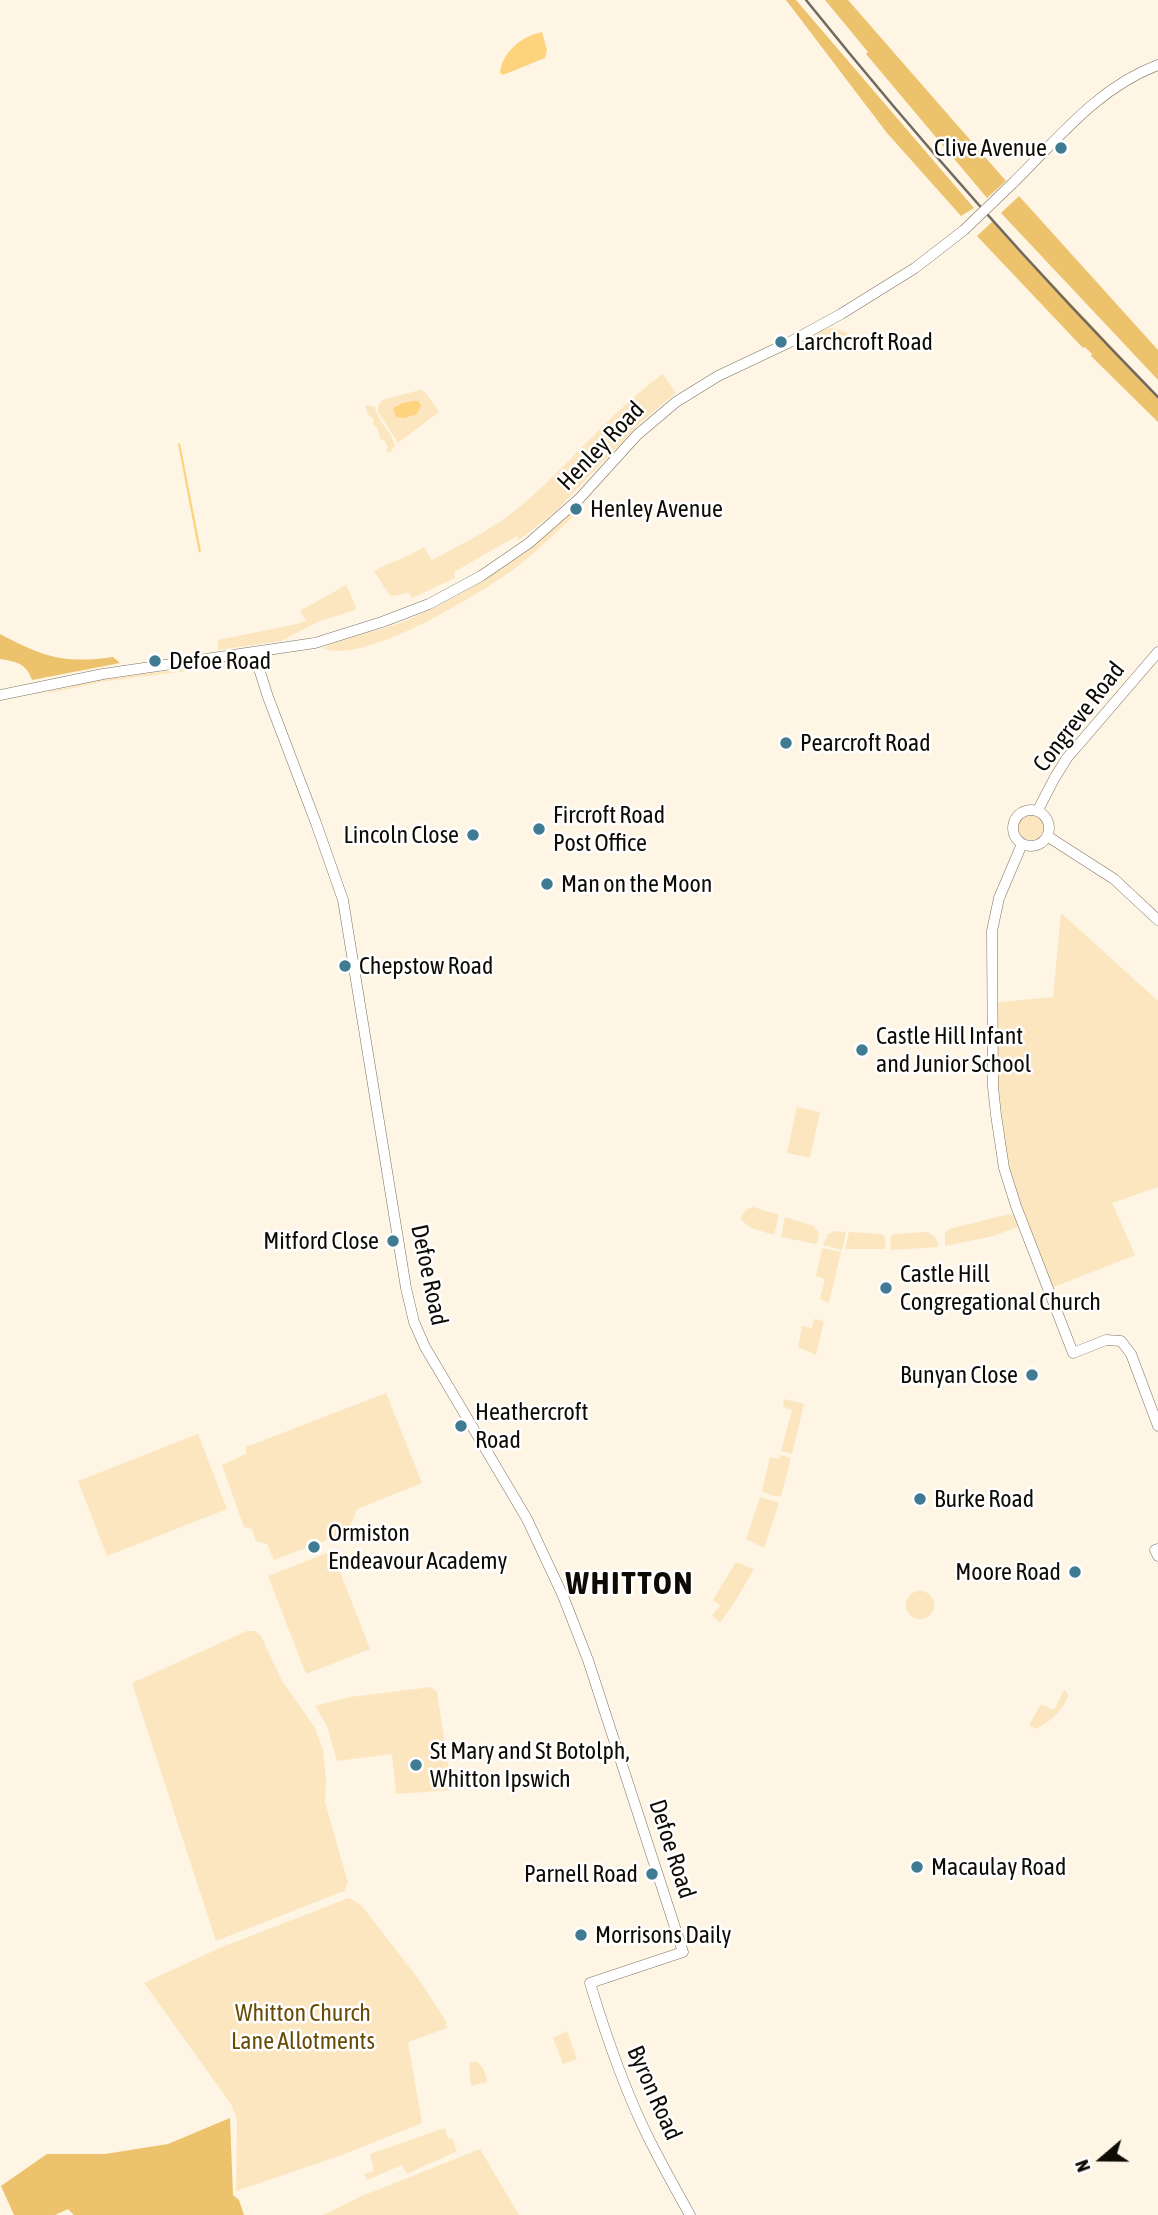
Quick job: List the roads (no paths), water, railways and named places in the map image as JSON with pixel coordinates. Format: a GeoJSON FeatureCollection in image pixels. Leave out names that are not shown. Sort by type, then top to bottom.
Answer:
{"type":"FeatureCollection","features":[{"type":"Feature","properties":{"kind":"street","name":"Henley Road"},"geometry":{"type":"LineString","coordinates":[[0,695],[103,674],[315,643],[429,604],[481,576],[555,521],[637,435],[677,402],[718,376],[841,314],[915,268],[964,230],[1096,100],[1125,80],[1158,65]]}},
{"type":"Feature","properties":{"kind":"street","name":"Congreve Road"},"geometry":{"type":"LineString","coordinates":[[1038,810],[1067,758],[1158,652]]}},
{"type":"Feature","properties":{"kind":"street","name":"Defoe Road"},"geometry":{"type":"LineString","coordinates":[[254,653],[343,900],[406,1288],[414,1322],[453,1398],[527,1519],[559,1586],[588,1660],[683,1952],[590,1983]]}},
{"type":"Feature","properties":{"kind":"street"},"geometry":{"type":"LineString","coordinates":[[1038,810],[1048,821],[1047,836],[1037,845],[1022,844],[1015,836],[1014,821],[1024,811],[1038,810]]}},
{"type":"Feature","properties":{"kind":"street"},"geometry":{"type":"LineString","coordinates":[[1047,836],[1114,879],[1158,920]]}},
{"type":"Feature","properties":{"kind":"street"},"geometry":{"type":"LineString","coordinates":[[1022,844],[999,898],[992,931],[993,1087],[1004,1168],[1073,1353],[1106,1340],[1121,1341],[1132,1354],[1158,1426]]}},
{"type":"Feature","properties":{"kind":"street","name":"Byron Road"},"geometry":{"type":"LineString","coordinates":[[590,1983],[614,2059],[632,2101],[649,2140],[690,2215]]}},
{"type":"Feature","properties":{"kind":"railway"},"geometry":{"type":"LineString","coordinates":[[806,0],[890,103],[977,203],[1158,397]]}},
{"type":"Feature","properties":{"kind":"place","name":"Clive Avenue"},"geometry":{"type":"Point","coordinates":[1061,148]}},
{"type":"Feature","properties":{"kind":"place","name":"Larchcroft Road"},"geometry":{"type":"Point","coordinates":[781,342]}},
{"type":"Feature","properties":{"kind":"place","name":"Henley Avenue"},"geometry":{"type":"Point","coordinates":[576,509]}},
{"type":"Feature","properties":{"kind":"place","name":"Defoe Road"},"geometry":{"type":"Point","coordinates":[155,661]}},
{"type":"Feature","properties":{"kind":"place","name":"Pearcroft Road"},"geometry":{"type":"Point","coordinates":[786,743]}},
{"type":"Feature","properties":{"kind":"place","name":"Fircroft Road Post Office"},"geometry":{"type":"Point","coordinates":[539,829]}},
{"type":"Feature","properties":{"kind":"place","name":"Lincoln Close"},"geometry":{"type":"Point","coordinates":[473,835]}},
{"type":"Feature","properties":{"kind":"place","name":"Man on the Moon"},"geometry":{"type":"Point","coordinates":[547,884]}},
{"type":"Feature","properties":{"kind":"place","name":"Chepstow Road"},"geometry":{"type":"Point","coordinates":[345,966]}},
{"type":"Feature","properties":{"kind":"place","name":"Castle Hill Infant and Junior School"},"geometry":{"type":"Point","coordinates":[862,1050]}},
{"type":"Feature","properties":{"kind":"place","name":"Mitford Close"},"geometry":{"type":"Point","coordinates":[393,1241]}},
{"type":"Feature","properties":{"kind":"place","name":"Castle Hill Congregational Church"},"geometry":{"type":"Point","coordinates":[886,1288]}},
{"type":"Feature","properties":{"kind":"place","name":"Bunyan Close"},"geometry":{"type":"Point","coordinates":[1032,1375]}},
{"type":"Feature","properties":{"kind":"place","name":"Heathercroft Road"},"geometry":{"type":"Point","coordinates":[461,1426]}},
{"type":"Feature","properties":{"kind":"place","name":"Burke Road"},"geometry":{"type":"Point","coordinates":[920,1499]}},
{"type":"Feature","properties":{"kind":"place","name":"Ormiston Endeavour Academy"},"geometry":{"type":"Point","coordinates":[314,1547]}},
{"type":"Feature","properties":{"kind":"place","name":"Moore Road"},"geometry":{"type":"Point","coordinates":[1075,1572]}},
{"type":"Feature","properties":{"kind":"place","name":"St Mary and St Botolph, Whitton Ipswich"},"geometry":{"type":"Point","coordinates":[416,1765]}},
{"type":"Feature","properties":{"kind":"place","name":"Macaulay Road"},"geometry":{"type":"Point","coordinates":[917,1867]}},
{"type":"Feature","properties":{"kind":"place","name":"Parnell Road"},"geometry":{"type":"Point","coordinates":[652,1874]}},
{"type":"Feature","properties":{"kind":"place","name":"Morrisons Daily"},"geometry":{"type":"Point","coordinates":[581,1935]}},
{"type":"Feature","properties":{"kind":"district","name":"WHITTON"},"geometry":{"type":"Point","coordinates":[630,1584]}},
{"type":"Feature","properties":{"kind":"park label","name":"Whitton Church Lane Allotments"},"geometry":{"type":"Point","coordinates":[303,2027]}}]}
